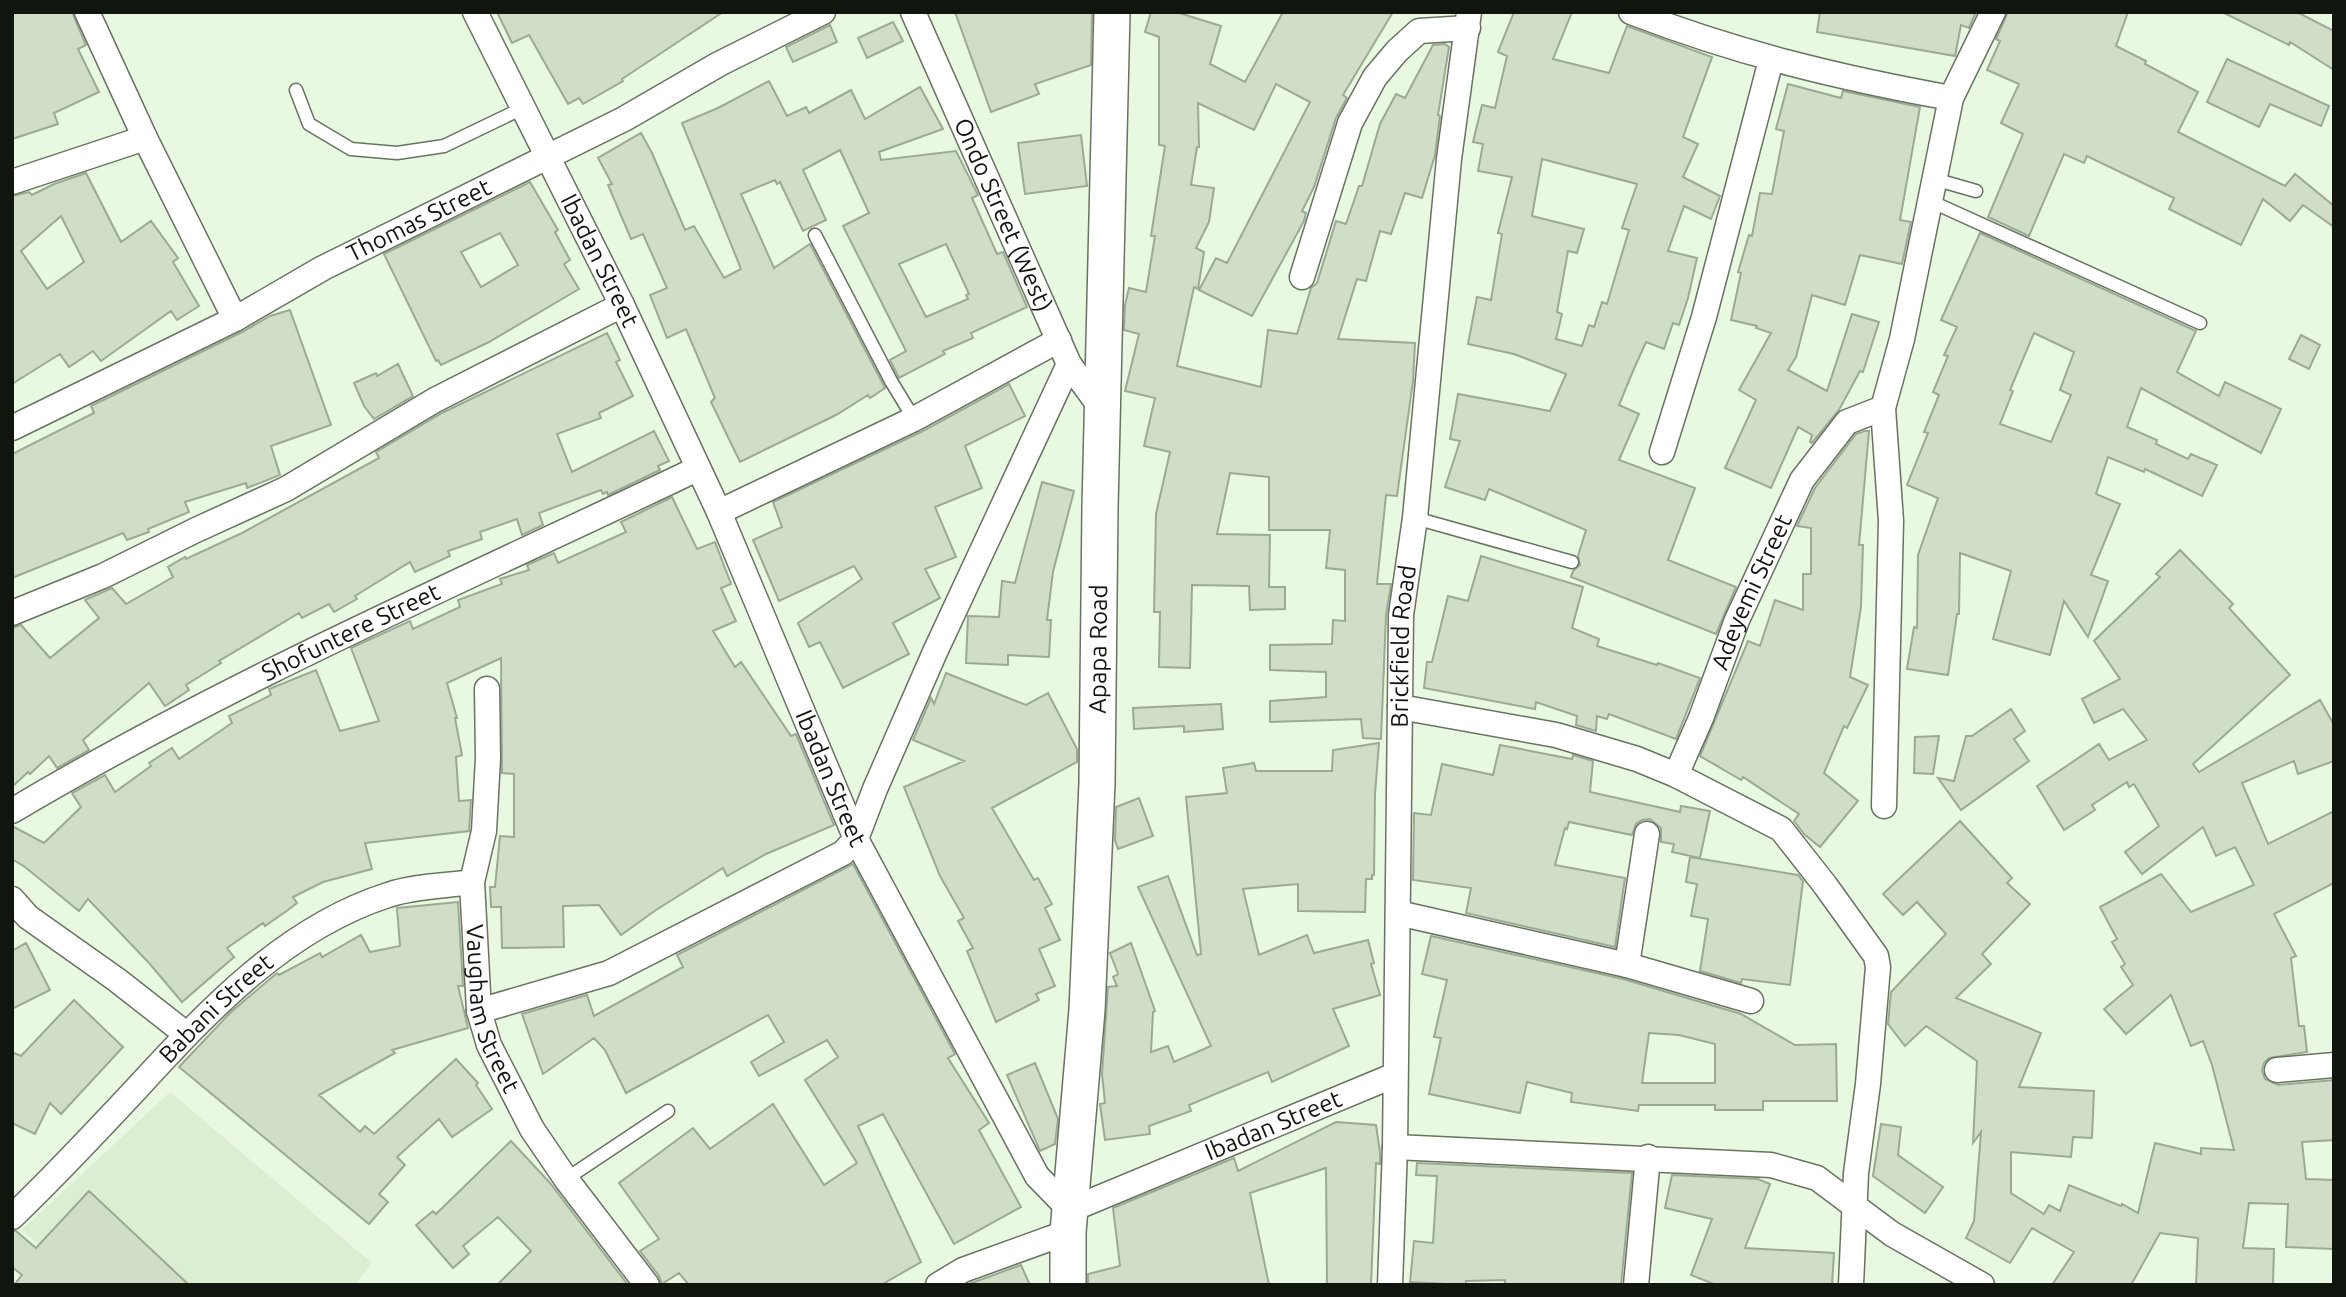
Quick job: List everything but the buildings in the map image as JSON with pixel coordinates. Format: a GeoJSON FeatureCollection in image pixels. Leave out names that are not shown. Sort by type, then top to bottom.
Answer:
{"type":"FeatureCollection","features":[{"type":"Feature","properties":{"kind":"street"},"geometry":{"type":"LineString","coordinates":[[87,12],[145,138],[235,319]]}},
{"type":"Feature","properties":{"kind":"street","name":"Ibadan Street"},"geometry":{"type":"LineString","coordinates":[[475,12],[622,305],[719,512],[856,839],[1037,1176],[1069,1221],[1395,1075]]}},
{"type":"Feature","properties":{"kind":"street","name":"Thomas Street"},"geometry":{"type":"LineString","coordinates":[[12,428],[235,319],[323,268],[624,119],[719,64],[823,12]]}},
{"type":"Feature","properties":{"kind":"street","name":"Ondo Street (West)"},"geometry":{"type":"LineString","coordinates":[[913,12],[1069,364],[1104,412]]}},
{"type":"Feature","properties":{"kind":"street","name":"Apapa Road"},"geometry":{"type":"LineString","coordinates":[[1068,1285],[1069,1221],[1087,1010],[1097,783],[1100,507],[1112,12]]}},
{"type":"Feature","properties":{"kind":"street"},"geometry":{"type":"LineString","coordinates":[[1631,12],[1690,35],[1771,60],[1878,85],[1951,98]]}},
{"type":"Feature","properties":{"kind":"street"},"geometry":{"type":"LineString","coordinates":[[1884,806],[1891,521],[1883,408],[1902,339],[1951,98],[1993,12]]}},
{"type":"Feature","properties":{"kind":"street"},"geometry":{"type":"LineString","coordinates":[[1303,277],[1350,123],[1375,77],[1396,51],[1419,31],[1469,20]]}},
{"type":"Feature","properties":{"kind":"street","name":"Brickfield Road"},"geometry":{"type":"LineString","coordinates":[[1390,1285],[1395,1147],[1402,615],[1415,518],[1449,159],[1469,20]]}},
{"type":"Feature","properties":{"kind":"street"},"geometry":{"type":"LineString","coordinates":[[1662,452],[1704,317],[1771,60]]}},
{"type":"Feature","properties":{"kind":"street"},"geometry":{"type":"LineString","coordinates":[[12,182],[145,138]]}},
{"type":"Feature","properties":{"kind":"street"},"geometry":{"type":"LineString","coordinates":[[12,613],[103,576],[286,489],[435,400],[622,305]]}},
{"type":"Feature","properties":{"kind":"street"},"geometry":{"type":"LineString","coordinates":[[719,512],[914,419],[1059,340]]}},
{"type":"Feature","properties":{"kind":"street"},"geometry":{"type":"LineString","coordinates":[[479,1011],[609,973],[843,853],[856,839],[935,652],[1069,364]]}},
{"type":"Feature","properties":{"kind":"street","name":"Adeyemi Street"},"geometry":{"type":"LineString","coordinates":[[1676,775],[1763,559],[1802,480],[1847,422],[1883,408]]}},
{"type":"Feature","properties":{"kind":"street","name":"Shofuntere Street"},"geometry":{"type":"LineString","coordinates":[[12,811],[129,743],[223,694],[697,469]]}},
{"type":"Feature","properties":{"kind":"street","name":"Vaugham Street"},"geometry":{"type":"LineString","coordinates":[[487,689],[488,758],[484,831],[472,882],[479,1011],[489,1045],[532,1129],[566,1179],[647,1285]]}},
{"type":"Feature","properties":{"kind":"street"},"geometry":{"type":"LineString","coordinates":[[1400,707],[1556,735],[1637,759],[1676,775],[1781,829],[1825,885],[1876,956],[1878,967],[1868,1084],[1857,1165],[1850,1285]]}},
{"type":"Feature","properties":{"kind":"street"},"geometry":{"type":"LineString","coordinates":[[1627,965],[1647,834]]}},
{"type":"Feature","properties":{"kind":"street","name":"Babani Street"},"geometry":{"type":"LineString","coordinates":[[12,1217],[238,983],[326,921],[389,894],[472,882]]}},
{"type":"Feature","properties":{"kind":"street"},"geometry":{"type":"LineString","coordinates":[[1398,913],[1627,965],[1751,1001]]}},
{"type":"Feature","properties":{"kind":"street"},"geometry":{"type":"LineString","coordinates":[[18,914],[117,980],[186,1034]]}},
{"type":"Feature","properties":{"kind":"street"},"geometry":{"type":"LineString","coordinates":[[2277,1070],[2334,1065]]}},
{"type":"Feature","properties":{"kind":"street"},"geometry":{"type":"LineString","coordinates":[[1395,1147],[1648,1157],[1771,1165],[1817,1178],[1855,1208],[1914,1247],[1982,1285]]}},
{"type":"Feature","properties":{"kind":"street"},"geometry":{"type":"LineString","coordinates":[[1636,1285],[1648,1157]]}},
{"type":"Feature","properties":{"kind":"street"},"geometry":{"type":"LineString","coordinates":[[938,1285],[963,1270],[1069,1221]]}},
{"type":"Feature","properties":{"kind":"lane"},"geometry":{"type":"LineString","coordinates":[[296,90],[309,124],[351,149],[397,153],[444,146],[523,108]]}},
{"type":"Feature","properties":{"kind":"lane"},"geometry":{"type":"LineString","coordinates":[[1932,190],[1976,191]]}},
{"type":"Feature","properties":{"kind":"lane"},"geometry":{"type":"LineString","coordinates":[[1932,190],[2200,323]]}},
{"type":"Feature","properties":{"kind":"lane"},"geometry":{"type":"LineString","coordinates":[[815,234],[891,381],[914,419]]}},
{"type":"Feature","properties":{"kind":"lane"},"geometry":{"type":"LineString","coordinates":[[1415,518],[1573,562]]}},
{"type":"Feature","properties":{"kind":"lane"},"geometry":{"type":"LineString","coordinates":[[566,1179],[668,1111]]}},
{"type":"Feature","properties":{"kind":"shaded area"},"geometry":{"type":"Polygon","coordinates":[[[170,1092],[372,1263],[355,1285],[87,1285],[22,1230],[170,1092]]]}}]}
